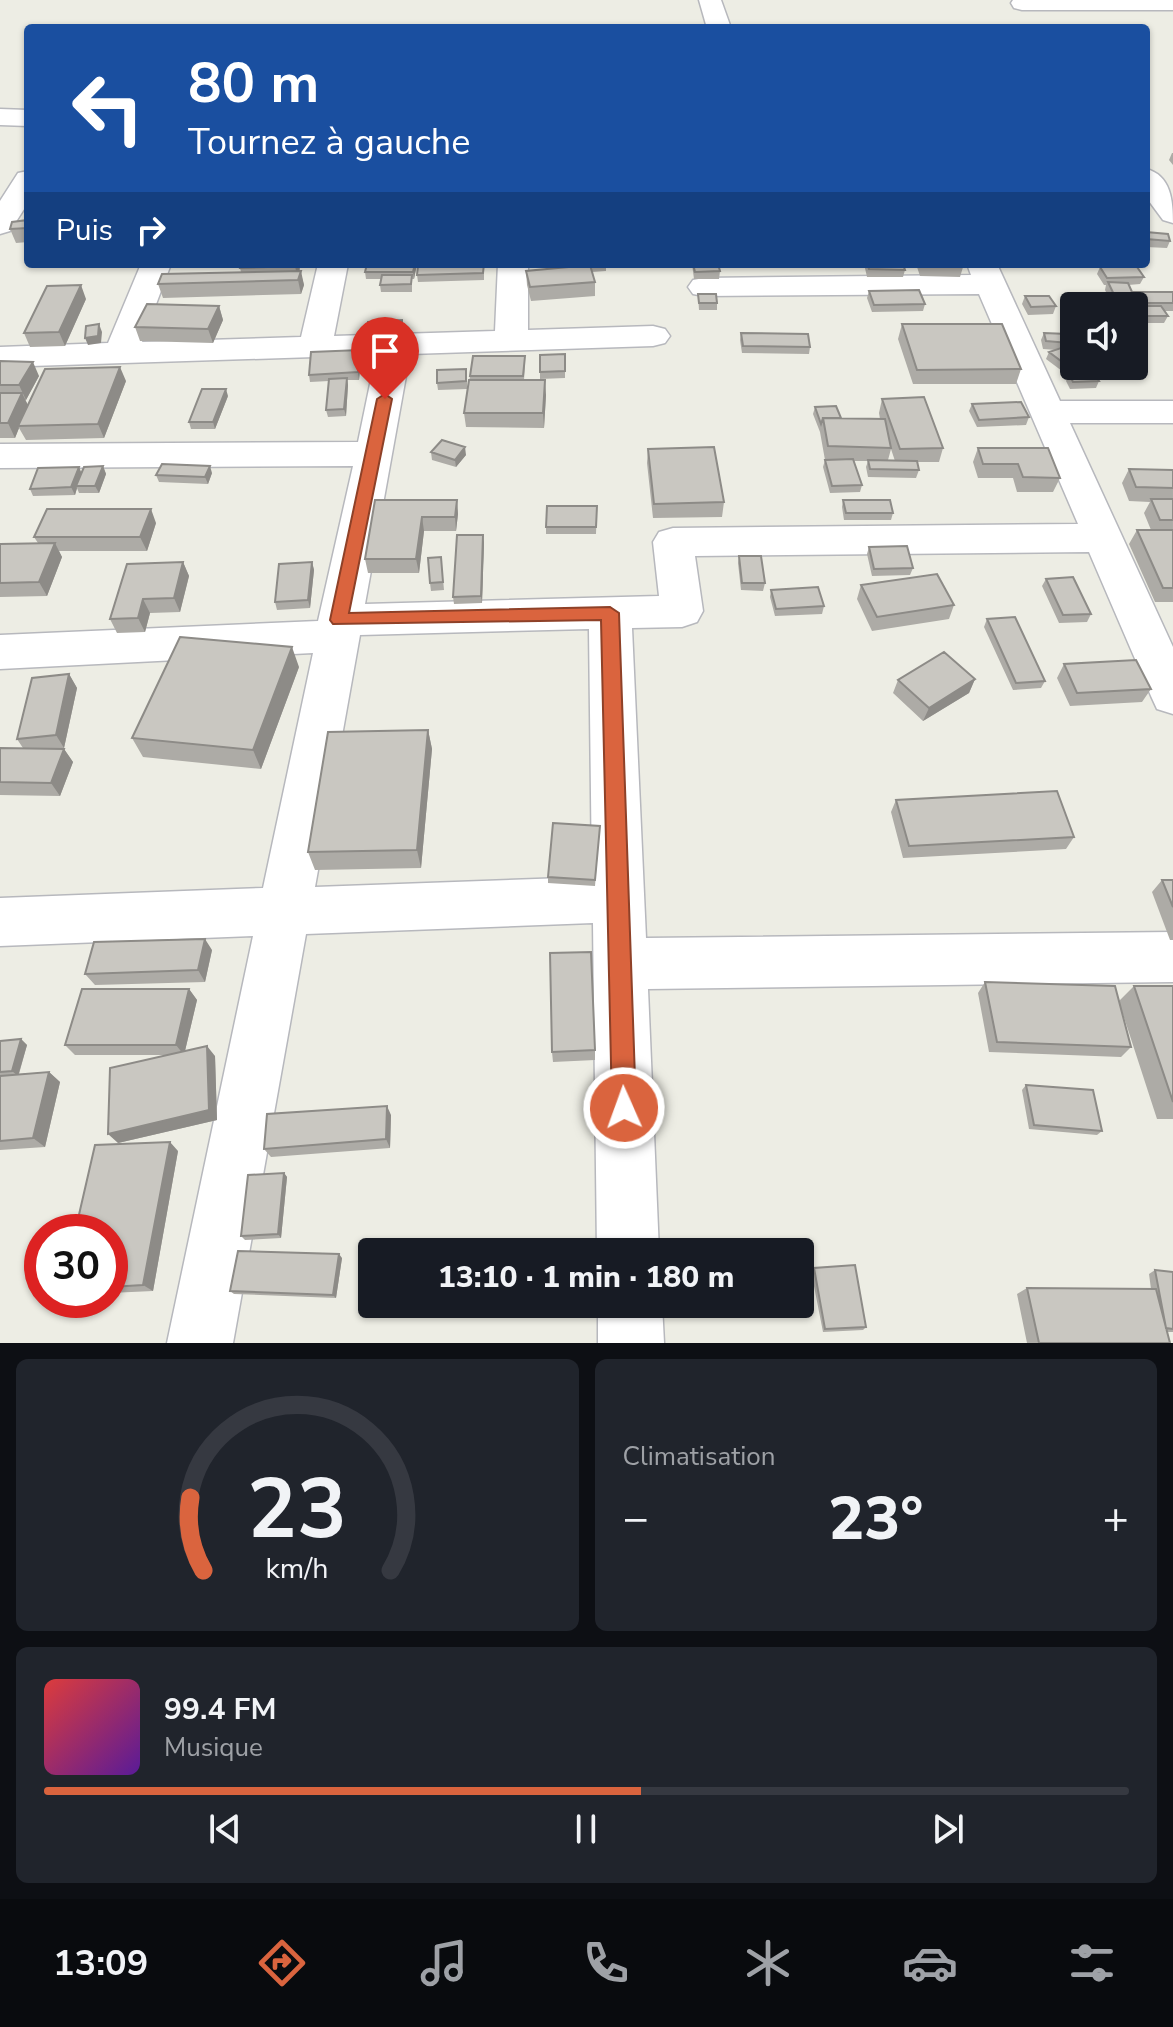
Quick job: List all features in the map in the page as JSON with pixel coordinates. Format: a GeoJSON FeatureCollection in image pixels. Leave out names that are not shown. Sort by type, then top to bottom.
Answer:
{"type":"FeatureCollection","features":[{"type":"Feature","properties":{"kind":"street"},"geometry":{"type":"LineString","coordinates":[[710,0],[718,24]]}},
{"type":"Feature","properties":{"kind":"street"},"geometry":{"type":"LineString","coordinates":[[1021,2],[1173,3]]}},
{"type":"Feature","properties":{"kind":"street"},"geometry":{"type":"LineString","coordinates":[[1021,2],[1037,24]]}},
{"type":"Feature","properties":{"kind":"street"},"geometry":{"type":"LineString","coordinates":[[0,117],[24,118]]}},
{"type":"Feature","properties":{"kind":"street"},"geometry":{"type":"LineString","coordinates":[[1150,182],[1173,214]]}},
{"type":"Feature","properties":{"kind":"street"},"geometry":{"type":"LineString","coordinates":[[0,225],[24,186]]}},
{"type":"Feature","properties":{"kind":"street"},"geometry":{"type":"LineString","coordinates":[[121,353],[154,268]]}},
{"type":"Feature","properties":{"kind":"street"},"geometry":{"type":"LineString","coordinates":[[315,347],[332,268]]}},
{"type":"Feature","properties":{"kind":"street"},"geometry":{"type":"LineString","coordinates":[[511,341],[513,268]]}},
{"type":"Feature","properties":{"kind":"street"},"geometry":{"type":"LineString","coordinates":[[704,287],[986,274],[1173,696]]}},
{"type":"Feature","properties":{"kind":"street"},"geometry":{"type":"LineString","coordinates":[[0,357],[653,336]]}},
{"type":"Feature","properties":{"kind":"street"},"geometry":{"type":"LineString","coordinates":[[200,1343],[395,344]]}},
{"type":"Feature","properties":{"kind":"street"},"geometry":{"type":"LineString","coordinates":[[1048,412],[1173,412]]}},
{"type":"Feature","properties":{"kind":"street"},"geometry":{"type":"LineString","coordinates":[[0,456],[374,454]]}},
{"type":"Feature","properties":{"kind":"street"},"geometry":{"type":"LineString","coordinates":[[0,652],[338,628],[682,611],[673,542],[1103,538]]}},
{"type":"Feature","properties":{"kind":"street"},"geometry":{"type":"LineString","coordinates":[[610,613],[628,1238]]}},
{"type":"Feature","properties":{"kind":"street"},"geometry":{"type":"LineString","coordinates":[[0,922],[618,899]]}},
{"type":"Feature","properties":{"kind":"street"},"geometry":{"type":"LineString","coordinates":[[620,964],[1173,957]]}},
{"type":"Feature","properties":{"kind":"street"},"geometry":{"type":"LineString","coordinates":[[630,1318],[631,1343]]}},
{"type":"Feature","properties":{"kind":"building"},"geometry":{"type":"Polygon","coordinates":[[[24,220],[24,228],[10,229],[12,222],[24,220]]]}},
{"type":"Feature","properties":{"kind":"building"},"geometry":{"type":"Polygon","coordinates":[[[1150,232],[1168,234],[1170,241],[1150,239],[1150,232]]]}},
{"type":"Feature","properties":{"kind":"building"},"geometry":{"type":"Polygon","coordinates":[[[366,268],[414,268],[413,272],[365,272],[366,268]]]}},
{"type":"Feature","properties":{"kind":"building"},"geometry":{"type":"Polygon","coordinates":[[[418,268],[484,268],[483,273],[417,275],[418,268]]]}},
{"type":"Feature","properties":{"kind":"building"},"geometry":{"type":"Polygon","coordinates":[[[591,268],[595,282],[530,287],[526,271],[591,268]]]}},
{"type":"Feature","properties":{"kind":"building"},"geometry":{"type":"Polygon","coordinates":[[[694,268],[719,268],[720,271],[695,272],[694,268]]]}},
{"type":"Feature","properties":{"kind":"building"},"geometry":{"type":"Polygon","coordinates":[[[904,268],[905,270],[869,269],[904,268]]]}},
{"type":"Feature","properties":{"kind":"building"},"geometry":{"type":"Polygon","coordinates":[[[1101,268],[1138,268],[1144,277],[1107,278],[1101,268]]]}},
{"type":"Feature","properties":{"kind":"building"},"geometry":{"type":"Polygon","coordinates":[[[301,271],[298,280],[158,284],[162,274],[301,271]]]}},
{"type":"Feature","properties":{"kind":"building"},"geometry":{"type":"Polygon","coordinates":[[[382,275],[412,275],[411,284],[380,285],[382,275]]]}},
{"type":"Feature","properties":{"kind":"building"},"geometry":{"type":"Polygon","coordinates":[[[1108,282],[1128,283],[1132,292],[1113,292],[1108,282]]]}},
{"type":"Feature","properties":{"kind":"building"},"geometry":{"type":"Polygon","coordinates":[[[81,285],[59,332],[24,333],[47,286],[81,285]]]}},
{"type":"Feature","properties":{"kind":"building"},"geometry":{"type":"Polygon","coordinates":[[[919,290],[925,304],[874,305],[869,291],[919,290]]]}},
{"type":"Feature","properties":{"kind":"building"},"geometry":{"type":"Polygon","coordinates":[[[1148,292],[1173,292],[1173,303],[1148,303],[1148,292]]]}},
{"type":"Feature","properties":{"kind":"building"},"geometry":{"type":"Polygon","coordinates":[[[698,294],[716,294],[717,303],[699,303],[698,294]]]}},
{"type":"Feature","properties":{"kind":"building"},"geometry":{"type":"Polygon","coordinates":[[[1025,296],[1049,296],[1056,306],[1031,307],[1025,296]]]}},
{"type":"Feature","properties":{"kind":"building"},"geometry":{"type":"Polygon","coordinates":[[[147,304],[219,306],[208,329],[135,327],[147,304]]]}},
{"type":"Feature","properties":{"kind":"building"},"geometry":{"type":"Polygon","coordinates":[[[1148,306],[1161,306],[1168,316],[1148,316],[1148,306]]]}},
{"type":"Feature","properties":{"kind":"building"},"geometry":{"type":"Polygon","coordinates":[[[402,320],[402,330],[367,332],[368,322],[402,320]]]}},
{"type":"Feature","properties":{"kind":"building"},"geometry":{"type":"Polygon","coordinates":[[[99,324],[98,336],[85,338],[86,326],[99,324]]]}},
{"type":"Feature","properties":{"kind":"building"},"geometry":{"type":"Polygon","coordinates":[[[902,324],[1002,324],[1021,369],[917,370],[902,324]]]}},
{"type":"Feature","properties":{"kind":"building"},"geometry":{"type":"Polygon","coordinates":[[[741,333],[808,334],[810,347],[743,346],[741,333]]]}},
{"type":"Feature","properties":{"kind":"building"},"geometry":{"type":"Polygon","coordinates":[[[1044,333],[1060,334],[1060,342],[1046,341],[1044,333]]]}},
{"type":"Feature","properties":{"kind":"building"},"geometry":{"type":"Polygon","coordinates":[[[1060,348],[1060,360],[1049,352],[1060,348]]]}},
{"type":"Feature","properties":{"kind":"building"},"geometry":{"type":"Polygon","coordinates":[[[360,350],[358,372],[309,375],[311,352],[360,350]]]}},
{"type":"Feature","properties":{"kind":"building"},"geometry":{"type":"Polygon","coordinates":[[[565,354],[565,371],[540,372],[540,355],[565,354]]]}},
{"type":"Feature","properties":{"kind":"building"},"geometry":{"type":"Polygon","coordinates":[[[473,356],[525,356],[523,376],[470,376],[473,356]]]}},
{"type":"Feature","properties":{"kind":"building"},"geometry":{"type":"Polygon","coordinates":[[[0,361],[33,362],[19,385],[0,385],[0,361]]]}},
{"type":"Feature","properties":{"kind":"building"},"geometry":{"type":"Polygon","coordinates":[[[120,367],[98,424],[18,426],[45,369],[120,367]]]}},
{"type":"Feature","properties":{"kind":"building"},"geometry":{"type":"Polygon","coordinates":[[[466,369],[466,381],[437,383],[437,370],[466,369]]]}},
{"type":"Feature","properties":{"kind":"building"},"geometry":{"type":"Polygon","coordinates":[[[347,378],[344,409],[326,410],[329,379],[347,378]]]}},
{"type":"Feature","properties":{"kind":"building"},"geometry":{"type":"Polygon","coordinates":[[[469,380],[545,380],[543,413],[464,413],[469,380]]]}},
{"type":"Feature","properties":{"kind":"building"},"geometry":{"type":"Polygon","coordinates":[[[202,389],[226,389],[213,422],[189,422],[202,389]]]}},
{"type":"Feature","properties":{"kind":"building"},"geometry":{"type":"Polygon","coordinates":[[[0,393],[22,393],[8,423],[0,423],[0,393]]]}},
{"type":"Feature","properties":{"kind":"building"},"geometry":{"type":"Polygon","coordinates":[[[924,397],[943,448],[900,449],[882,399],[924,397]]]}},
{"type":"Feature","properties":{"kind":"building"},"geometry":{"type":"Polygon","coordinates":[[[1021,402],[1029,417],[979,420],[972,404],[1021,402]]]}},
{"type":"Feature","properties":{"kind":"building"},"geometry":{"type":"Polygon","coordinates":[[[836,406],[841,418],[823,418],[821,424],[815,407],[836,406]]]}},
{"type":"Feature","properties":{"kind":"building"},"geometry":{"type":"Polygon","coordinates":[[[823,418],[885,419],[891,448],[828,446],[823,418]]]}},
{"type":"Feature","properties":{"kind":"building"},"geometry":{"type":"Polygon","coordinates":[[[442,440],[465,447],[455,460],[431,452],[442,440]]]}},
{"type":"Feature","properties":{"kind":"building"},"geometry":{"type":"Polygon","coordinates":[[[714,447],[724,502],[654,504],[648,449],[714,447]]]}},
{"type":"Feature","properties":{"kind":"building"},"geometry":{"type":"Polygon","coordinates":[[[978,448],[1048,448],[1060,478],[1023,477],[1018,464],[983,464],[978,448]]]}},
{"type":"Feature","properties":{"kind":"building"},"geometry":{"type":"Polygon","coordinates":[[[853,459],[862,485],[832,486],[825,460],[853,459]]]}},
{"type":"Feature","properties":{"kind":"building"},"geometry":{"type":"Polygon","coordinates":[[[868,460],[917,461],[919,470],[870,469],[868,460]]]}},
{"type":"Feature","properties":{"kind":"building"},"geometry":{"type":"Polygon","coordinates":[[[162,464],[210,466],[205,477],[156,475],[162,464]]]}},
{"type":"Feature","properties":{"kind":"building"},"geometry":{"type":"Polygon","coordinates":[[[103,466],[95,486],[76,486],[84,467],[103,466]]]}},
{"type":"Feature","properties":{"kind":"building"},"geometry":{"type":"Polygon","coordinates":[[[79,467],[71,487],[30,489],[38,468],[79,467]]]}},
{"type":"Feature","properties":{"kind":"building"},"geometry":{"type":"Polygon","coordinates":[[[1129,469],[1173,470],[1173,488],[1136,487],[1129,469]]]}},
{"type":"Feature","properties":{"kind":"building"},"geometry":{"type":"Polygon","coordinates":[[[1151,499],[1173,499],[1173,520],[1160,520],[1151,499]]]}},
{"type":"Feature","properties":{"kind":"building"},"geometry":{"type":"Polygon","coordinates":[[[375,500],[457,500],[455,517],[422,517],[416,559],[365,559],[375,500]]]}},
{"type":"Feature","properties":{"kind":"building"},"geometry":{"type":"Polygon","coordinates":[[[843,500],[890,500],[893,513],[846,513],[843,500]]]}},
{"type":"Feature","properties":{"kind":"building"},"geometry":{"type":"Polygon","coordinates":[[[547,506],[597,506],[596,527],[546,527],[547,506]]]}},
{"type":"Feature","properties":{"kind":"building"},"geometry":{"type":"Polygon","coordinates":[[[47,509],[151,509],[140,537],[34,537],[47,509]]]}},
{"type":"Feature","properties":{"kind":"building"},"geometry":{"type":"Polygon","coordinates":[[[1137,530],[1173,530],[1173,588],[1163,588],[1137,530]]]}},
{"type":"Feature","properties":{"kind":"building"},"geometry":{"type":"Polygon","coordinates":[[[457,535],[483,535],[481,596],[453,597],[457,535]]]}},
{"type":"Feature","properties":{"kind":"building"},"geometry":{"type":"Polygon","coordinates":[[[55,543],[39,582],[0,583],[0,544],[55,543]]]}},
{"type":"Feature","properties":{"kind":"building"},"geometry":{"type":"Polygon","coordinates":[[[907,546],[913,568],[874,569],[869,547],[907,546]]]}},
{"type":"Feature","properties":{"kind":"building"},"geometry":{"type":"Polygon","coordinates":[[[739,556],[761,556],[765,583],[742,583],[739,556]]]}},
{"type":"Feature","properties":{"kind":"building"},"geometry":{"type":"Polygon","coordinates":[[[441,557],[443,582],[430,583],[428,558],[441,557]]]}},
{"type":"Feature","properties":{"kind":"building"},"geometry":{"type":"Polygon","coordinates":[[[183,562],[174,598],[143,599],[138,618],[110,619],[127,564],[183,562]]]}},
{"type":"Feature","properties":{"kind":"building"},"geometry":{"type":"Polygon","coordinates":[[[312,562],[308,600],[275,602],[279,564],[312,562]]]}},
{"type":"Feature","properties":{"kind":"building"},"geometry":{"type":"Polygon","coordinates":[[[937,574],[954,605],[877,617],[861,585],[937,574]]]}},
{"type":"Feature","properties":{"kind":"building"},"geometry":{"type":"Polygon","coordinates":[[[1073,577],[1091,614],[1063,615],[1046,579],[1073,577]]]}},
{"type":"Feature","properties":{"kind":"building"},"geometry":{"type":"Polygon","coordinates":[[[818,587],[824,606],[776,609],[771,590],[818,587]]]}},
{"type":"Feature","properties":{"kind":"building"},"geometry":{"type":"Polygon","coordinates":[[[1015,617],[1045,681],[1016,683],[987,619],[1015,617]]]}},
{"type":"Feature","properties":{"kind":"building"},"geometry":{"type":"Polygon","coordinates":[[[180,637],[292,647],[253,750],[132,738],[180,637]]]}},
{"type":"Feature","properties":{"kind":"building"},"geometry":{"type":"Polygon","coordinates":[[[944,652],[975,679],[929,708],[898,680],[944,652]]]}},
{"type":"Feature","properties":{"kind":"building"},"geometry":{"type":"Polygon","coordinates":[[[1136,660],[1151,689],[1077,693],[1064,664],[1136,660]]]}},
{"type":"Feature","properties":{"kind":"building"},"geometry":{"type":"Polygon","coordinates":[[[69,674],[56,735],[17,739],[32,678],[69,674]]]}},
{"type":"Feature","properties":{"kind":"building"},"geometry":{"type":"Polygon","coordinates":[[[428,730],[417,850],[308,852],[328,732],[428,730]]]}},
{"type":"Feature","properties":{"kind":"building"},"geometry":{"type":"Polygon","coordinates":[[[0,748],[64,749],[51,783],[0,782],[0,748]]]}},
{"type":"Feature","properties":{"kind":"building"},"geometry":{"type":"Polygon","coordinates":[[[1057,791],[1074,837],[909,846],[896,800],[1057,791]]]}},
{"type":"Feature","properties":{"kind":"building"},"geometry":{"type":"Polygon","coordinates":[[[553,823],[600,826],[595,880],[548,877],[553,823]]]}},
{"type":"Feature","properties":{"kind":"building"},"geometry":{"type":"Polygon","coordinates":[[[1162,880],[1173,880],[1173,907],[1162,880]]]}},
{"type":"Feature","properties":{"kind":"building"},"geometry":{"type":"Polygon","coordinates":[[[205,939],[198,970],[85,974],[94,942],[205,939]]]}},
{"type":"Feature","properties":{"kind":"building"},"geometry":{"type":"Polygon","coordinates":[[[591,952],[595,1050],[552,1052],[550,953],[591,952]]]}},
{"type":"Feature","properties":{"kind":"building"},"geometry":{"type":"Polygon","coordinates":[[[985,982],[1115,986],[1131,1047],[997,1042],[985,982]]]}},
{"type":"Feature","properties":{"kind":"building"},"geometry":{"type":"Polygon","coordinates":[[[1134,986],[1173,986],[1173,1102],[1134,986]]]}},
{"type":"Feature","properties":{"kind":"building"},"geometry":{"type":"Polygon","coordinates":[[[82,989],[189,989],[176,1045],[65,1045],[82,989]]]}},
{"type":"Feature","properties":{"kind":"building"},"geometry":{"type":"Polygon","coordinates":[[[21,1039],[12,1071],[0,1072],[0,1041],[21,1039]]]}},
{"type":"Feature","properties":{"kind":"building"},"geometry":{"type":"Polygon","coordinates":[[[207,1046],[209,1110],[108,1134],[110,1068],[207,1046]]]}},
{"type":"Feature","properties":{"kind":"building"},"geometry":{"type":"Polygon","coordinates":[[[49,1072],[33,1138],[0,1141],[0,1076],[49,1072]]]}},
{"type":"Feature","properties":{"kind":"building"},"geometry":{"type":"Polygon","coordinates":[[[1026,1085],[1093,1090],[1102,1131],[1034,1125],[1026,1085]]]}},
{"type":"Feature","properties":{"kind":"building"},"geometry":{"type":"Polygon","coordinates":[[[387,1106],[386,1139],[264,1149],[267,1114],[387,1106]]]}},
{"type":"Feature","properties":{"kind":"building"},"geometry":{"type":"Polygon","coordinates":[[[170,1142],[143,1285],[128,1286],[128,1214],[79,1214],[95,1145],[170,1142]]]}},
{"type":"Feature","properties":{"kind":"building"},"geometry":{"type":"Polygon","coordinates":[[[284,1173],[278,1234],[241,1236],[248,1175],[284,1173]]]}},
{"type":"Feature","properties":{"kind":"building"},"geometry":{"type":"Polygon","coordinates":[[[238,1251],[339,1254],[333,1295],[230,1291],[238,1251]]]}},
{"type":"Feature","properties":{"kind":"building"},"geometry":{"type":"Polygon","coordinates":[[[855,1265],[866,1327],[825,1329],[814,1268],[855,1265]]]}},
{"type":"Feature","properties":{"kind":"building"},"geometry":{"type":"Polygon","coordinates":[[[1155,1270],[1173,1272],[1173,1329],[1166,1328],[1155,1270]]]}},
{"type":"Feature","properties":{"kind":"building"},"geometry":{"type":"Polygon","coordinates":[[[1027,1288],[1156,1289],[1170,1343],[1039,1343],[1027,1288]]]}},
{"type":"Feature","properties":{"kind":"route"},"geometry":{"type":"LineString","coordinates":[[385,399],[339,620],[610,613],[624,1108]]}}]}
